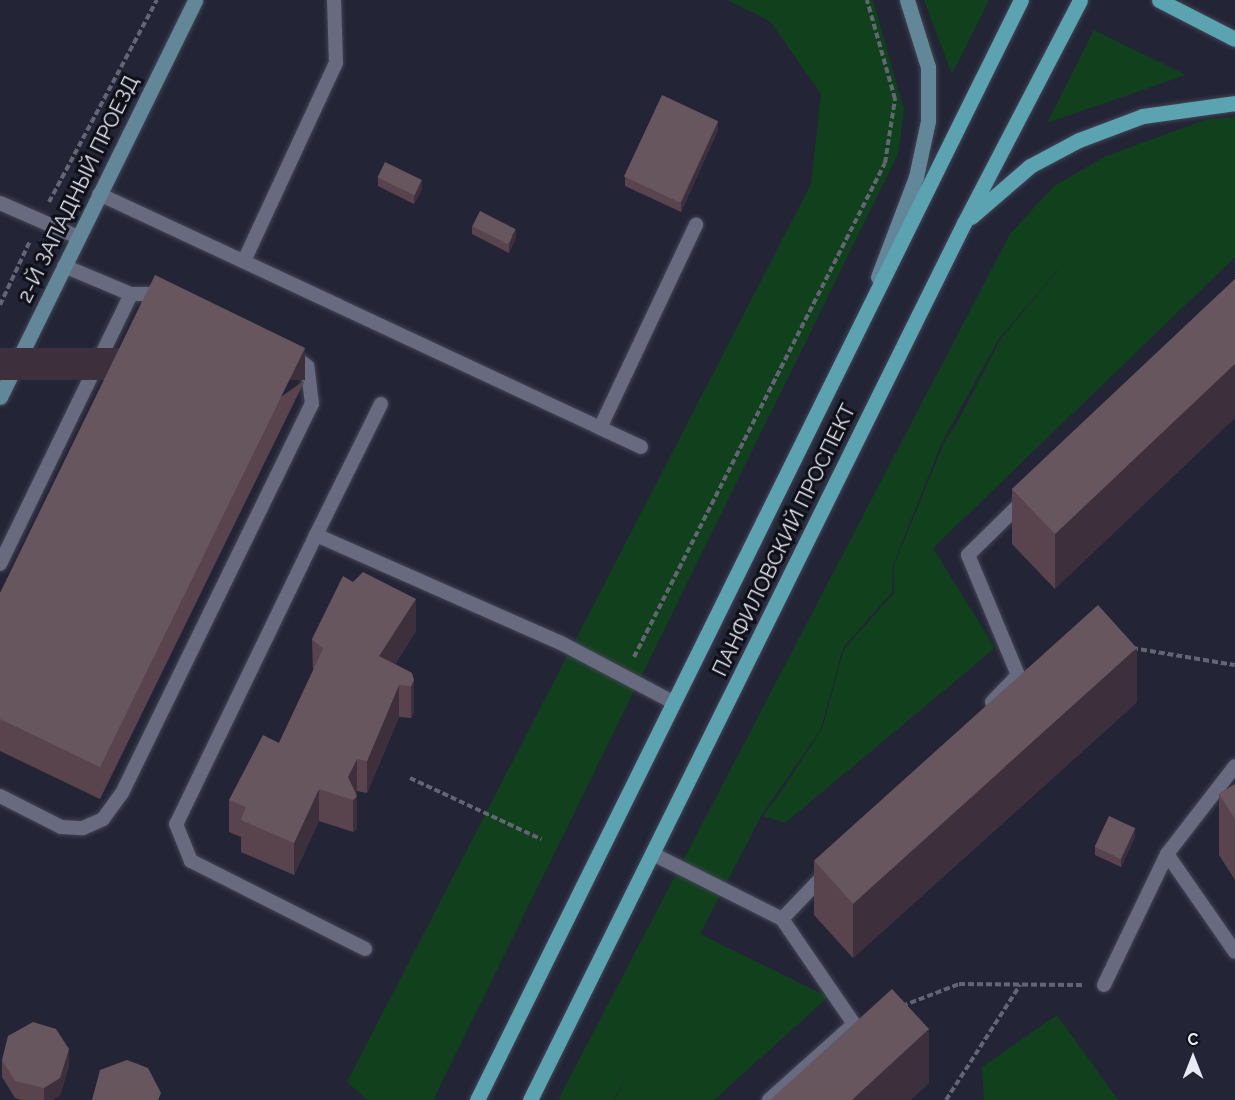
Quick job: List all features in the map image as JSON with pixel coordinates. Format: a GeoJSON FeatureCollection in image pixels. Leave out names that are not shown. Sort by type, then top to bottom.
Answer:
{"type":"FeatureCollection","features":[{"type":"Feature","properties":{"kind":"main road","name":"ПАНФИЛОВСКИЙ ПРОСПЕКТ"},"geometry":{"type":"LineString","coordinates":[[477,1100],[671,701],[1021,0]]}},
{"type":"Feature","properties":{"kind":"main road","name":"ПАНФИЛОВСКИЙ ПРОСПЕКТ"},"geometry":{"type":"LineString","coordinates":[[530,1100],[964,223],[1080,0]]}},
{"type":"Feature","properties":{"kind":"main road"},"geometry":{"type":"LineString","coordinates":[[1160,0],[1235,39]]}},
{"type":"Feature","properties":{"kind":"main road"},"geometry":{"type":"LineString","coordinates":[[964,223],[1030,166],[1079,140],[1143,116],[1235,103]]}},
{"type":"Feature","properties":{"kind":"street","name":"2-Й ЗАПАДНЫЙ ПРОЕЗД"},"geometry":{"type":"LineString","coordinates":[[0,397],[195,0]]}},
{"type":"Feature","properties":{"kind":"street"},"geometry":{"type":"LineString","coordinates":[[855,335],[916,177],[927,121],[927,67],[907,0]]}},
{"type":"Feature","properties":{"kind":"lane"},"geometry":{"type":"LineString","coordinates":[[244,261],[336,63],[334,0]]}},
{"type":"Feature","properties":{"kind":"lane"},"geometry":{"type":"LineString","coordinates":[[99,194],[641,447]]}},
{"type":"Feature","properties":{"kind":"lane"},"geometry":{"type":"LineString","coordinates":[[0,203],[78,237]]}},
{"type":"Feature","properties":{"kind":"lane"},"geometry":{"type":"LineString","coordinates":[[600,428],[696,225]]}},
{"type":"Feature","properties":{"kind":"lane"},"geometry":{"type":"LineString","coordinates":[[64,266],[131,294],[176,299]]}},
{"type":"Feature","properties":{"kind":"lane"},"geometry":{"type":"LineString","coordinates":[[0,564],[131,294]]}},
{"type":"Feature","properties":{"kind":"lane"},"geometry":{"type":"LineString","coordinates":[[0,796],[61,827],[84,828],[103,819],[122,793],[312,404],[307,366],[282,346]]}},
{"type":"Feature","properties":{"kind":"lane"},"geometry":{"type":"LineString","coordinates":[[365,949],[191,861],[176,824],[381,404]]}},
{"type":"Feature","properties":{"kind":"lane"},"geometry":{"type":"LineString","coordinates":[[977,717],[1018,675],[968,555],[1035,489]]}},
{"type":"Feature","properties":{"kind":"lane"},"geometry":{"type":"LineString","coordinates":[[316,534],[624,676],[671,701]]}},
{"type":"Feature","properties":{"kind":"lane"},"geometry":{"type":"LineString","coordinates":[[1104,985],[1167,854],[1235,766]]}},
{"type":"Feature","properties":{"kind":"lane"},"geometry":{"type":"LineString","coordinates":[[653,854],[782,919],[854,1024],[769,1100]]}},
{"type":"Feature","properties":{"kind":"lane"},"geometry":{"type":"LineString","coordinates":[[1167,854],[1235,952]]}},
{"type":"Feature","properties":{"kind":"lane"},"geometry":{"type":"LineString","coordinates":[[782,919],[839,860]]}},
{"type":"Feature","properties":{"kind":"path"},"geometry":{"type":"LineString","coordinates":[[0,305],[39,220],[157,0]]}},
{"type":"Feature","properties":{"kind":"path"},"geometry":{"type":"LineString","coordinates":[[624,676],[885,163],[895,99],[867,0]]}},
{"type":"Feature","properties":{"kind":"path"},"geometry":{"type":"LineString","coordinates":[[1120,646],[1235,665]]}},
{"type":"Feature","properties":{"kind":"path"},"geometry":{"type":"LineString","coordinates":[[410,778],[541,839]]}},
{"type":"Feature","properties":{"kind":"path"},"geometry":{"type":"LineString","coordinates":[[896,1008],[959,984],[1104,985]]}},
{"type":"Feature","properties":{"kind":"path"},"geometry":{"type":"LineString","coordinates":[[946,1100],[1020,985]]}},
{"type":"Feature","properties":{"kind":"green space"},"geometry":{"type":"Polygon","coordinates":[[[727,0],[873,0],[904,110],[898,154],[433,1100],[368,1100],[347,1082],[811,184],[821,94],[770,21],[727,0]]]}},
{"type":"Feature","properties":{"kind":"green space"},"geometry":{"type":"Polygon","coordinates":[[[924,0],[989,0],[952,74],[924,0]]]}},
{"type":"Feature","properties":{"kind":"green space"},"geometry":{"type":"Polygon","coordinates":[[[1094,30],[1186,75],[1047,123],[1094,30]]]}},
{"type":"Feature","properties":{"kind":"green space"},"geometry":{"type":"Polygon","coordinates":[[[1235,117],[1235,257],[933,548],[995,648],[785,823],[763,816],[822,729],[844,649],[894,593],[894,565],[944,443],[960,418],[1000,340],[1073,252],[998,340],[942,442],[893,565],[892,592],[843,648],[821,729],[761,816],[700,934],[828,997],[714,1100],[615,1100],[627,1075],[614,1100],[558,1100],[1010,234],[1054,186],[1106,156],[1208,119],[1235,117]]]}},
{"type":"Feature","properties":{"kind":"green space"},"geometry":{"type":"Polygon","coordinates":[[[1057,1015],[1118,1100],[984,1100],[982,1067],[1057,1015]]]}},
{"type":"Feature","properties":{"kind":"building"},"geometry":{"type":"Polygon","coordinates":[[[662,95],[718,121],[680,203],[624,177],[662,95]]]}},
{"type":"Feature","properties":{"kind":"building"},"geometry":{"type":"Polygon","coordinates":[[[385,162],[422,180],[414,195],[378,177],[385,162]]]}},
{"type":"Feature","properties":{"kind":"building"},"geometry":{"type":"Polygon","coordinates":[[[480,211],[516,229],[508,244],[472,226],[480,211]]]}},
{"type":"Feature","properties":{"kind":"building"},"geometry":{"type":"Polygon","coordinates":[[[155,275],[305,348],[100,767],[0,719],[0,593],[155,275]]]}},
{"type":"Feature","properties":{"kind":"building"},"geometry":{"type":"Polygon","coordinates":[[[1235,279],[1235,364],[1055,534],[1012,489],[1235,279]]]}},
{"type":"Feature","properties":{"kind":"building"},"geometry":{"type":"Polygon","coordinates":[[[363,572],[416,599],[379,656],[412,673],[414,680],[411,686],[399,685],[367,761],[357,759],[348,777],[357,796],[353,800],[319,789],[294,843],[241,820],[246,807],[229,800],[263,735],[279,743],[323,649],[312,639],[343,576],[353,582],[363,572]]]}},
{"type":"Feature","properties":{"kind":"building"},"geometry":{"type":"Polygon","coordinates":[[[1098,605],[1137,648],[853,904],[814,861],[1098,605]]]}},
{"type":"Feature","properties":{"kind":"building"},"geometry":{"type":"Polygon","coordinates":[[[1235,784],[1235,819],[1219,794],[1235,784]]]}},
{"type":"Feature","properties":{"kind":"building"},"geometry":{"type":"Polygon","coordinates":[[[1109,816],[1135,828],[1121,859],[1095,847],[1109,816]]]}},
{"type":"Feature","properties":{"kind":"building"},"geometry":{"type":"Polygon","coordinates":[[[892,989],[929,1029],[852,1100],[770,1100],[892,989]]]}},
{"type":"Feature","properties":{"kind":"building"},"geometry":{"type":"Polygon","coordinates":[[[33,1022],[56,1029],[69,1049],[60,1078],[44,1088],[15,1081],[2,1060],[8,1036],[33,1022]]]}},
{"type":"Feature","properties":{"kind":"building"},"geometry":{"type":"Polygon","coordinates":[[[127,1060],[148,1068],[161,1093],[158,1100],[92,1100],[100,1070],[127,1060]]]}}]}
